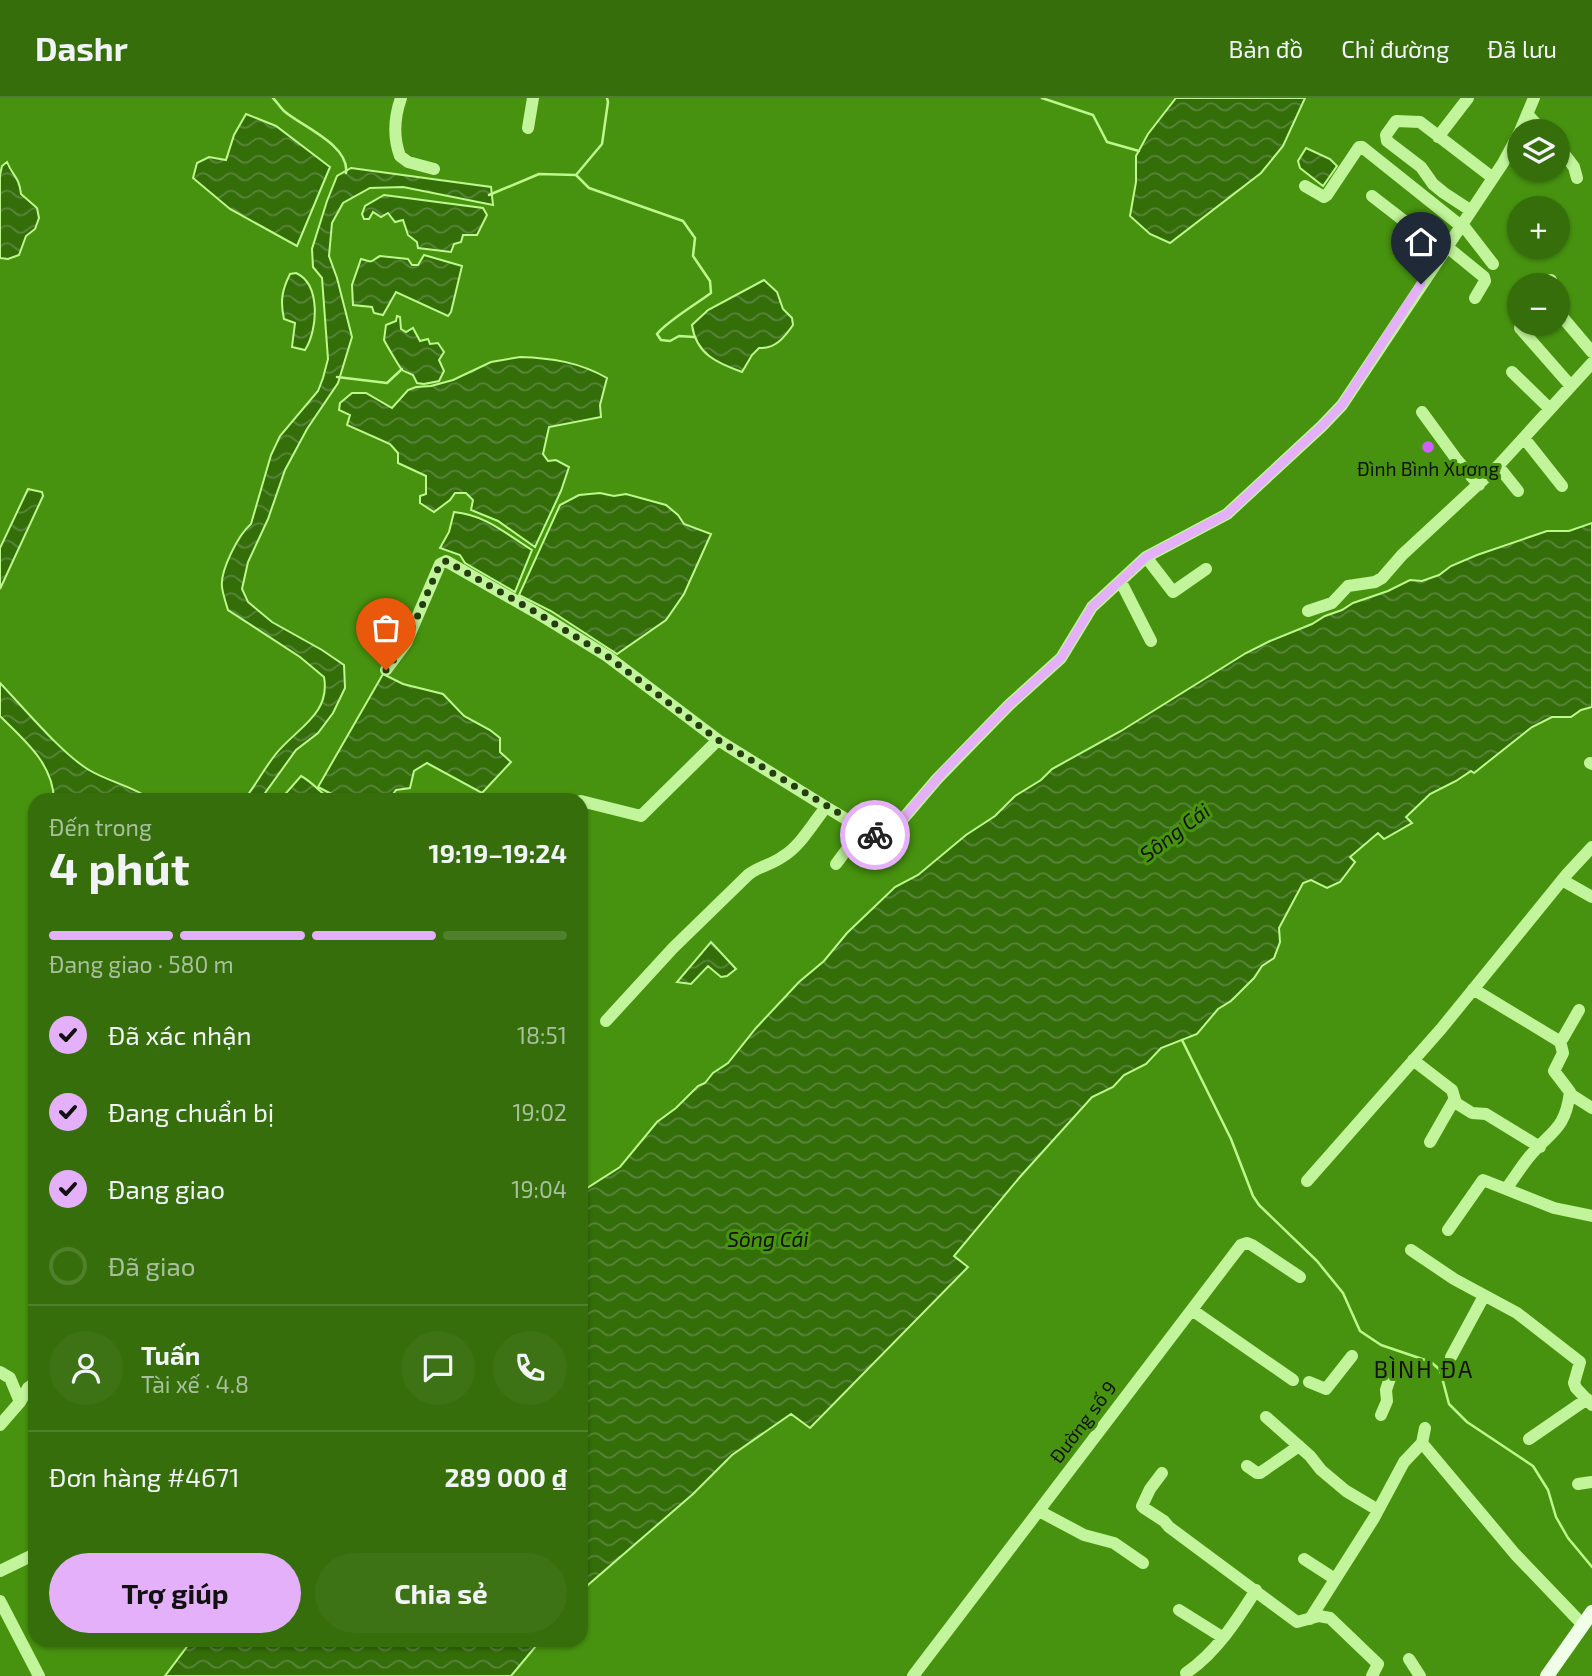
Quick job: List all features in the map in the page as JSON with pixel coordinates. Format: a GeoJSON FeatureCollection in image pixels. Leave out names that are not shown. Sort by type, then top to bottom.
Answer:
{"type":"FeatureCollection","features":[{"type":"Feature","properties":{"kind":"main road"},"geometry":{"type":"LineString","coordinates":[[1547,1676],[1592,1612]]}},
{"type":"Feature","properties":{"kind":"street"},"geometry":{"type":"LineString","coordinates":[[401,98],[394,132],[400,156],[408,162],[434,169]]}},
{"type":"Feature","properties":{"kind":"street"},"geometry":{"type":"LineString","coordinates":[[528,128],[533,98]]}},
{"type":"Feature","properties":{"kind":"street"},"geometry":{"type":"LineString","coordinates":[[1438,137],[1468,98]]}},
{"type":"Feature","properties":{"kind":"street"},"geometry":{"type":"LineString","coordinates":[[1525,119],[1534,98]]}},
{"type":"Feature","properties":{"kind":"street"},"geometry":{"type":"LineString","coordinates":[[1527,114],[1532,119]]}},
{"type":"Feature","properties":{"kind":"street"},"geometry":{"type":"LineString","coordinates":[[1470,210],[1433,184],[1421,167],[1387,141],[1386,135],[1391,125],[1401,120],[1420,122],[1493,178]]}},
{"type":"Feature","properties":{"kind":"street"},"geometry":{"type":"LineString","coordinates":[[1304,186],[1324,197],[1327,195],[1362,147],[1462,225],[1493,264]]}},
{"type":"Feature","properties":{"kind":"street"},"geometry":{"type":"LineString","coordinates":[[386,670],[406,643],[440,564],[446,561],[607,656],[718,740],[826,807],[862,829],[880,836],[890,834],[943,772],[1009,705],[1061,658],[1092,607],[1146,557],[1227,514],[1342,405],[1507,153]]}},
{"type":"Feature","properties":{"kind":"street"},"geometry":{"type":"LineString","coordinates":[[1570,162],[1577,178]]}},
{"type":"Feature","properties":{"kind":"street"},"geometry":{"type":"LineString","coordinates":[[1372,196],[1484,277],[1485,281],[1475,298]]}},
{"type":"Feature","properties":{"kind":"street"},"geometry":{"type":"LineString","coordinates":[[1570,326],[1592,352]]}},
{"type":"Feature","properties":{"kind":"street"},"geometry":{"type":"LineString","coordinates":[[1527,336],[1570,385]]}},
{"type":"Feature","properties":{"kind":"street"},"geometry":{"type":"LineString","coordinates":[[1308,611],[1329,606],[1348,586],[1378,581],[1402,555],[1498,466],[1592,363]]}},
{"type":"Feature","properties":{"kind":"street"},"geometry":{"type":"LineString","coordinates":[[1512,372],[1550,408]]}},
{"type":"Feature","properties":{"kind":"street"},"geometry":{"type":"LineString","coordinates":[[1422,412],[1479,485]]}},
{"type":"Feature","properties":{"kind":"street"},"geometry":{"type":"LineString","coordinates":[[1524,438],[1562,486]]}},
{"type":"Feature","properties":{"kind":"street"},"geometry":{"type":"LineString","coordinates":[[1498,466],[1518,491]]}},
{"type":"Feature","properties":{"kind":"street"},"geometry":{"type":"LineString","coordinates":[[1146,557],[1173,592],[1206,569]]}},
{"type":"Feature","properties":{"kind":"street"},"geometry":{"type":"LineString","coordinates":[[1121,582],[1152,641]]}},
{"type":"Feature","properties":{"kind":"street"},"geometry":{"type":"LineString","coordinates":[[588,803],[641,817],[718,740]]}},
{"type":"Feature","properties":{"kind":"street"},"geometry":{"type":"LineString","coordinates":[[606,1021],[673,948],[748,875],[788,853],[826,807]]}},
{"type":"Feature","properties":{"kind":"street"},"geometry":{"type":"LineString","coordinates":[[835,864],[862,829]]}},
{"type":"Feature","properties":{"kind":"street"},"geometry":{"type":"LineString","coordinates":[[1307,1181],[1592,847]]}},
{"type":"Feature","properties":{"kind":"street"},"geometry":{"type":"LineString","coordinates":[[1562,880],[1592,897]]}},
{"type":"Feature","properties":{"kind":"street"},"geometry":{"type":"LineString","coordinates":[[1472,989],[1560,1041],[1563,1053],[1554,1071],[1568,1087],[1570,1094],[1561,1125],[1522,1166],[1506,1189]]}},
{"type":"Feature","properties":{"kind":"street"},"geometry":{"type":"LineString","coordinates":[[1560,1041],[1579,1010]]}},
{"type":"Feature","properties":{"kind":"street"},"geometry":{"type":"LineString","coordinates":[[1413,1060],[1452,1090],[1454,1100],[1430,1142]]}},
{"type":"Feature","properties":{"kind":"street"},"geometry":{"type":"LineString","coordinates":[[1570,1094],[1592,1108]]}},
{"type":"Feature","properties":{"kind":"street"},"geometry":{"type":"LineString","coordinates":[[1454,1100],[1472,1113],[1486,1114],[1539,1147]]}},
{"type":"Feature","properties":{"kind":"street"},"geometry":{"type":"LineString","coordinates":[[1448,1230],[1483,1180],[1554,1208],[1592,1216]]}},
{"type":"Feature","properties":{"kind":"street","name":"Đường số 9"},"geometry":{"type":"LineString","coordinates":[[913,1676],[1241,1245],[1247,1243],[1300,1277]]}},
{"type":"Feature","properties":{"kind":"street"},"geometry":{"type":"LineString","coordinates":[[1411,1250],[1454,1279],[1517,1313],[1580,1362],[1574,1383],[1589,1402],[1529,1439]]}},
{"type":"Feature","properties":{"kind":"street"},"geometry":{"type":"LineString","coordinates":[[1451,1357],[1484,1296]]}},
{"type":"Feature","properties":{"kind":"street"},"geometry":{"type":"LineString","coordinates":[[1192,1310],[1293,1380]]}},
{"type":"Feature","properties":{"kind":"street"},"geometry":{"type":"LineString","coordinates":[[1309,1382],[1326,1389],[1352,1356]]}},
{"type":"Feature","properties":{"kind":"street"},"geometry":{"type":"LineString","coordinates":[[0,1372],[10,1378],[20,1402]]}},
{"type":"Feature","properties":{"kind":"street"},"geometry":{"type":"LineString","coordinates":[[1381,1415],[1388,1401],[1385,1390],[1391,1375]]}},
{"type":"Feature","properties":{"kind":"street"},"geometry":{"type":"LineString","coordinates":[[0,1425],[28,1388]]}},
{"type":"Feature","properties":{"kind":"street"},"geometry":{"type":"LineString","coordinates":[[1266,1417],[1346,1491],[1378,1510]]}},
{"type":"Feature","properties":{"kind":"street"},"geometry":{"type":"LineString","coordinates":[[1310,1619],[1378,1510],[1404,1462],[1422,1443],[1425,1428]]}},
{"type":"Feature","properties":{"kind":"street"},"geometry":{"type":"LineString","coordinates":[[1422,1443],[1515,1554],[1583,1625]]}},
{"type":"Feature","properties":{"kind":"street"},"geometry":{"type":"LineString","coordinates":[[1247,1466],[1257,1474],[1260,1473],[1299,1446]]}},
{"type":"Feature","properties":{"kind":"street"},"geometry":{"type":"LineString","coordinates":[[1162,1473],[1150,1489],[1142,1506],[1144,1508],[1297,1622],[1319,1616],[1330,1618],[1378,1664],[1372,1676]]}},
{"type":"Feature","properties":{"kind":"street"},"geometry":{"type":"LineString","coordinates":[[1578,1484],[1592,1482]]}},
{"type":"Feature","properties":{"kind":"street"},"geometry":{"type":"LineString","coordinates":[[1039,1511],[1084,1535],[1114,1543],[1143,1563]]}},
{"type":"Feature","properties":{"kind":"street"},"geometry":{"type":"LineString","coordinates":[[0,1572],[28,1558]]}},
{"type":"Feature","properties":{"kind":"street"},"geometry":{"type":"LineString","coordinates":[[1304,1559],[1335,1579]]}},
{"type":"Feature","properties":{"kind":"street"},"geometry":{"type":"LineString","coordinates":[[1185,1673],[1201,1662],[1256,1590]]}},
{"type":"Feature","properties":{"kind":"street"},"geometry":{"type":"LineString","coordinates":[[0,1601],[39,1676]]}},
{"type":"Feature","properties":{"kind":"street"},"geometry":{"type":"LineString","coordinates":[[1179,1610],[1222,1637]]}},
{"type":"Feature","properties":{"kind":"street"},"geometry":{"type":"LineString","coordinates":[[1409,1659],[1420,1676]]}},
{"type":"Feature","properties":{"kind":"water"},"geometry":{"type":"Polygon","coordinates":[[[1176,98],[1305,98],[1283,146],[1261,173],[1170,243],[1150,234],[1130,216],[1136,182],[1136,156],[1148,134],[1176,98]]]}},
{"type":"Feature","properties":{"kind":"water"},"geometry":{"type":"Polygon","coordinates":[[[246,114],[276,126],[330,167],[297,246],[230,209],[193,178],[197,163],[209,157],[226,160],[234,135],[246,114]]]}},
{"type":"Feature","properties":{"kind":"water"},"geometry":{"type":"Polygon","coordinates":[[[1306,148],[1330,159],[1337,166],[1323,186],[1300,168],[1298,161],[1306,148]]]}},
{"type":"Feature","properties":{"kind":"water"},"geometry":{"type":"Polygon","coordinates":[[[7,162],[21,194],[37,208],[39,218],[35,229],[26,236],[19,255],[8,259],[0,258],[0,175],[2,166],[7,162]]]}},
{"type":"Feature","properties":{"kind":"water"},"geometry":{"type":"Polygon","coordinates":[[[351,168],[491,187],[493,205],[403,187],[370,188],[343,203],[332,223],[329,256],[352,337],[338,383],[307,429],[285,470],[268,519],[248,562],[242,589],[248,602],[272,622],[344,665],[345,688],[333,713],[318,733],[296,750],[265,793],[249,793],[275,755],[317,712],[325,690],[324,677],[300,657],[228,610],[222,580],[231,554],[251,524],[271,455],[280,436],[318,391],[323,378],[328,359],[322,278],[313,267],[312,249],[337,176],[351,168]]]}},
{"type":"Feature","properties":{"kind":"water"},"geometry":{"type":"Polygon","coordinates":[[[384,195],[483,208],[487,215],[477,235],[463,235],[461,242],[454,244],[451,252],[418,248],[417,242],[408,235],[403,220],[395,222],[388,213],[381,217],[373,212],[369,219],[364,219],[362,214],[365,206],[384,195]]]}},
{"type":"Feature","properties":{"kind":"water"},"geometry":{"type":"Polygon","coordinates":[[[424,255],[462,266],[448,316],[396,292],[383,315],[374,313],[372,307],[353,305],[352,285],[361,259],[372,261],[380,256],[408,259],[412,265],[418,265],[424,255]]]}},
{"type":"Feature","properties":{"kind":"water"},"geometry":{"type":"Polygon","coordinates":[[[296,273],[310,287],[315,308],[313,331],[305,350],[292,347],[295,323],[284,319],[283,313],[282,296],[285,285],[290,274],[296,273]]]}},
{"type":"Feature","properties":{"kind":"water"},"geometry":{"type":"Polygon","coordinates":[[[764,280],[777,292],[783,309],[792,318],[793,325],[779,342],[770,347],[759,348],[742,372],[709,356],[698,343],[692,325],[708,310],[764,280]]]}},
{"type":"Feature","properties":{"kind":"water"},"geometry":{"type":"Polygon","coordinates":[[[397,316],[400,317],[401,329],[406,332],[413,328],[420,341],[428,339],[430,344],[438,343],[444,352],[439,360],[444,371],[439,381],[417,383],[413,375],[401,368],[384,340],[386,325],[396,321],[397,316]]]}},
{"type":"Feature","properties":{"kind":"water"},"geometry":{"type":"Polygon","coordinates":[[[520,357],[565,362],[607,378],[600,405],[601,417],[549,427],[543,454],[548,461],[556,460],[569,467],[535,547],[498,521],[471,510],[473,500],[466,493],[455,493],[434,512],[420,503],[420,496],[426,494],[426,476],[398,463],[398,453],[390,444],[347,425],[350,415],[339,410],[340,403],[352,393],[366,393],[392,408],[408,390],[453,380],[491,362],[520,357]]]}},
{"type":"Feature","properties":{"kind":"water"},"geometry":{"type":"Polygon","coordinates":[[[28,489],[42,492],[43,496],[0,589],[0,548],[28,489]]]}},
{"type":"Feature","properties":{"kind":"water"},"geometry":{"type":"Polygon","coordinates":[[[600,493],[614,496],[626,494],[666,505],[684,524],[711,534],[684,594],[666,620],[617,654],[551,611],[519,595],[560,505],[579,495],[600,493]]]}},
{"type":"Feature","properties":{"kind":"water"},"geometry":{"type":"Polygon","coordinates":[[[454,512],[486,521],[532,550],[515,592],[465,563],[460,555],[440,548],[449,532],[454,512]]]}},
{"type":"Feature","properties":{"kind":"water","name":"Sông Cái"},"geometry":{"type":"Polygon","coordinates":[[[1592,523],[1592,707],[1571,717],[1552,717],[1532,727],[1474,773],[1471,771],[1430,794],[1406,817],[1412,823],[1384,839],[1378,833],[1350,857],[1355,862],[1340,882],[1327,888],[1311,880],[1303,883],[1279,928],[1280,942],[1274,958],[1262,966],[1231,1001],[1218,1009],[1197,1034],[1161,1048],[1146,1064],[1124,1075],[1113,1087],[1092,1097],[954,1256],[968,1267],[810,1428],[791,1414],[732,1455],[693,1494],[588,1585],[588,1187],[620,1167],[657,1122],[728,1063],[799,982],[824,961],[847,933],[895,887],[918,875],[1052,769],[1121,731],[1246,653],[1270,641],[1410,580],[1422,581],[1439,575],[1451,566],[1477,555],[1547,531],[1569,531],[1592,523]]]}},
{"type":"Feature","properties":{"kind":"water"},"geometry":{"type":"Polygon","coordinates":[[[383,674],[403,684],[443,694],[464,716],[500,738],[500,752],[511,762],[482,793],[427,763],[414,771],[410,788],[396,790],[394,793],[330,793],[318,787],[383,674]]]}},
{"type":"Feature","properties":{"kind":"water"},"geometry":{"type":"Polygon","coordinates":[[[0,683],[55,742],[78,762],[97,774],[140,793],[53,793],[43,763],[0,716],[0,683]]]}},
{"type":"Feature","properties":{"kind":"water"},"geometry":{"type":"Polygon","coordinates":[[[301,776],[323,793],[286,793],[301,776]]]}},
{"type":"Feature","properties":{"kind":"water"},"geometry":{"type":"Polygon","coordinates":[[[711,942],[736,969],[721,977],[708,966],[691,984],[677,982],[711,942]]]}},
{"type":"Feature","properties":{"kind":"water"},"geometry":{"type":"Polygon","coordinates":[[[187,1647],[535,1647],[511,1676],[165,1676],[187,1647]]]}},
{"type":"Feature","properties":{"kind":"waterway"},"geometry":{"type":"LineString","coordinates":[[273,98],[284,111],[333,145],[345,163],[346,173]]}},
{"type":"Feature","properties":{"kind":"waterway"},"geometry":{"type":"LineString","coordinates":[[489,195],[539,174],[576,175],[602,144],[607,98]]}},
{"type":"Feature","properties":{"kind":"waterway"},"geometry":{"type":"LineString","coordinates":[[1042,98],[1093,115],[1107,142],[1139,151]]}},
{"type":"Feature","properties":{"kind":"waterway"},"geometry":{"type":"LineString","coordinates":[[576,175],[589,188],[683,221],[695,238],[693,256],[710,281],[711,293],[657,334],[661,340],[670,341],[679,336],[694,337]]}},
{"type":"Feature","properties":{"kind":"waterway"},"geometry":{"type":"LineString","coordinates":[[337,377],[387,383],[402,369]]}},
{"type":"Feature","properties":{"kind":"waterway"},"geometry":{"type":"LineString","coordinates":[[1182,1040],[1231,1139],[1259,1205],[1317,1261],[1343,1293],[1360,1331],[1381,1345],[1431,1362],[1440,1370],[1449,1404],[1467,1422],[1533,1466],[1548,1490],[1556,1517],[1568,1538],[1592,1567]]}},
{"type":"Feature","properties":{"kind":"way so far"},"geometry":{"type":"LineString","coordinates":[[386,670],[406,643],[440,564],[446,561],[607,656],[718,740],[875,835]]}},
{"type":"Feature","properties":{"kind":"place","name":"Đình Bình Xương"},"geometry":{"type":"Point","coordinates":[1428,447]}},
{"type":"Feature","properties":{"kind":"district","name":"BÌNH ĐA"},"geometry":{"type":"Point","coordinates":[1424,1370]}},
{"type":"Feature","properties":{"kind":"route"},"geometry":{"type":"LineString","coordinates":[[875,835],[884,837],[890,834],[943,772],[1009,705],[1061,658],[1092,607],[1146,557],[1227,514],[1322,426],[1342,405],[1421,284]]}}]}
